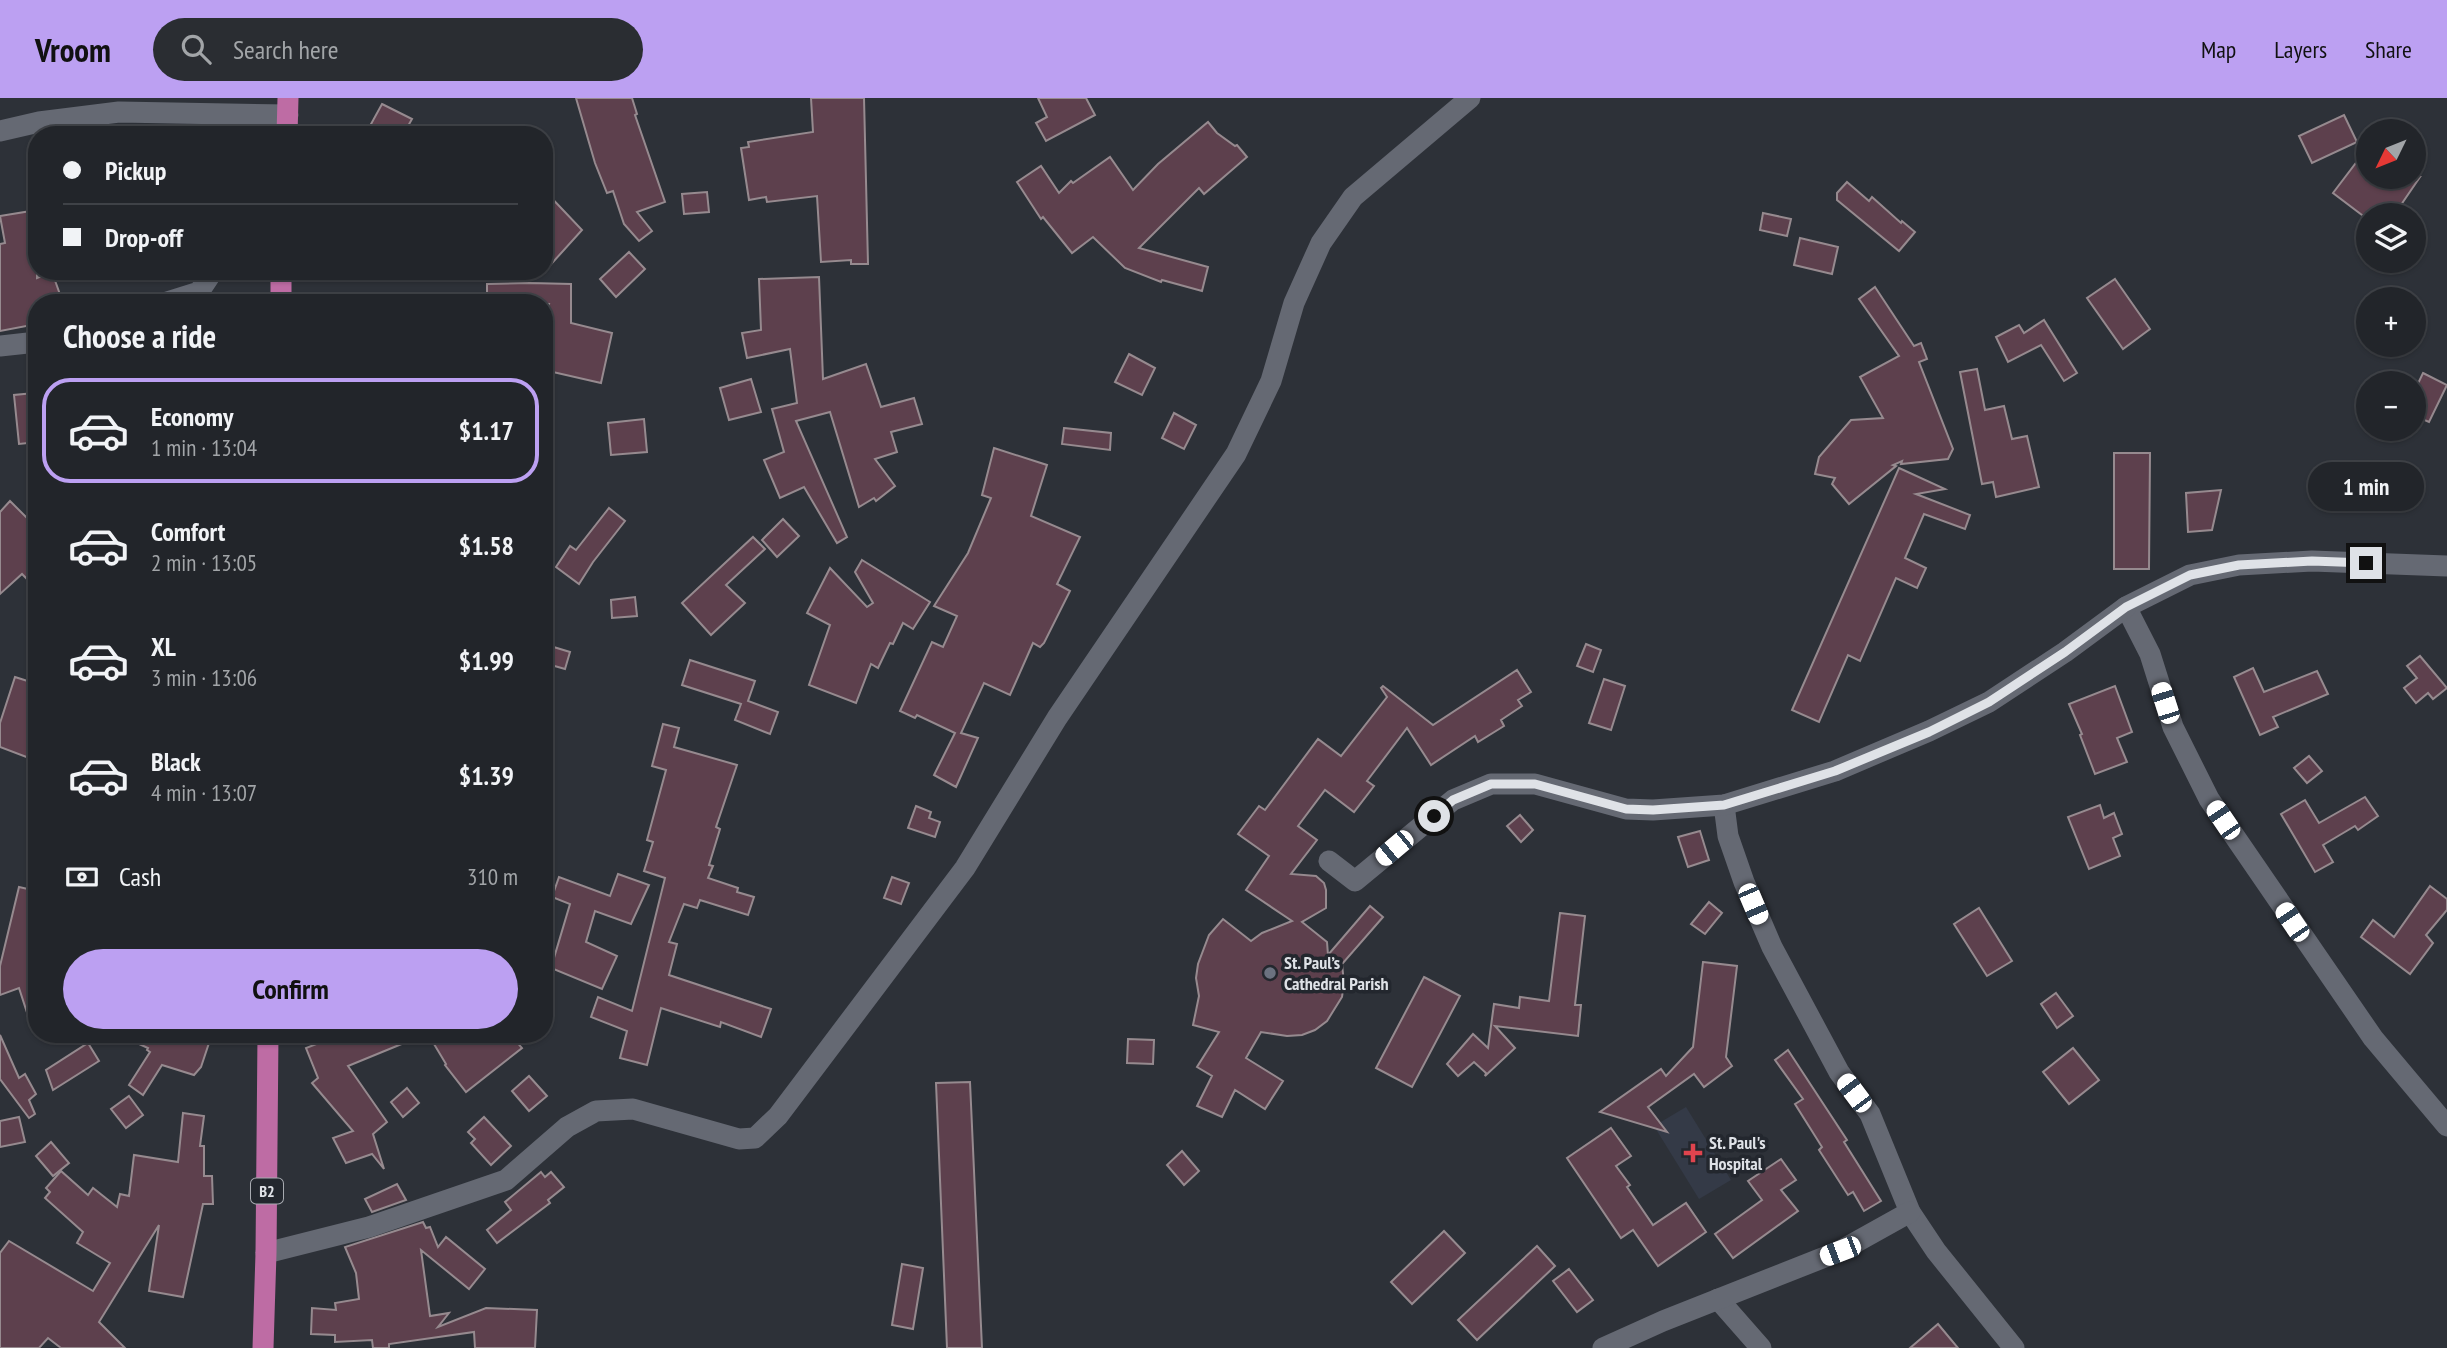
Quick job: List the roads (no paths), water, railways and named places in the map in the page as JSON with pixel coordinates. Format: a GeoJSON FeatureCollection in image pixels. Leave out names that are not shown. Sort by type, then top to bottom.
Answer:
{"type":"FeatureCollection","features":[{"type":"Feature","properties":{"kind":"highway","name":"B2"},"geometry":{"type":"LineString","coordinates":[[263,1348],[268,1043]]}},
{"type":"Feature","properties":{"kind":"street"},"geometry":{"type":"LineString","coordinates":[[266,1253],[369,1227],[506,1180],[567,1127],[596,1111],[633,1109],[739,1139],[755,1138],[778,1116],[965,869],[1057,718],[1236,454],[1271,381],[1294,303],[1321,243],[1353,197],[1470,98]]}},
{"type":"Feature","properties":{"kind":"street"},"geometry":{"type":"LineString","coordinates":[[0,131],[39,122],[174,105],[288,116]]}},
{"type":"Feature","properties":{"kind":"street"},"geometry":{"type":"LineString","coordinates":[[192,294],[198,292],[207,280]]}},
{"type":"Feature","properties":{"kind":"street"},"geometry":{"type":"LineString","coordinates":[[0,346],[28,343]]}},
{"type":"Feature","properties":{"kind":"street"},"geometry":{"type":"LineString","coordinates":[[1329,862],[1355,881],[1453,800],[1491,784],[1535,784],[1626,809],[1653,810],[1724,805],[1835,771],[1929,732],[1989,702],[2065,652],[2126,607],[2190,575],[2239,565],[2312,561],[2447,566]]}},
{"type":"Feature","properties":{"kind":"street"},"geometry":{"type":"LineString","coordinates":[[2126,607],[2150,654],[2173,727],[2209,799],[2373,1038],[2447,1126]]}},
{"type":"Feature","properties":{"kind":"street"},"geometry":{"type":"LineString","coordinates":[[1724,805],[1728,836],[1744,883],[1772,947],[1839,1072],[1870,1114],[1910,1212],[1936,1251],[2014,1348]]}},
{"type":"Feature","properties":{"kind":"street"},"geometry":{"type":"LineString","coordinates":[[1603,1348],[1840,1251],[1910,1212]]}},
{"type":"Feature","properties":{"kind":"street"},"geometry":{"type":"LineString","coordinates":[[1718,1299],[1761,1348]]}},
{"type":"Feature","properties":{"kind":"place","name":"St. Paul’s Cathedral Parish"},"geometry":{"type":"Point","coordinates":[1270,973]}},
{"type":"Feature","properties":{"kind":"place","name":"St. Paul's Hospital"},"geometry":{"type":"Point","coordinates":[1693,1153]}}]}
